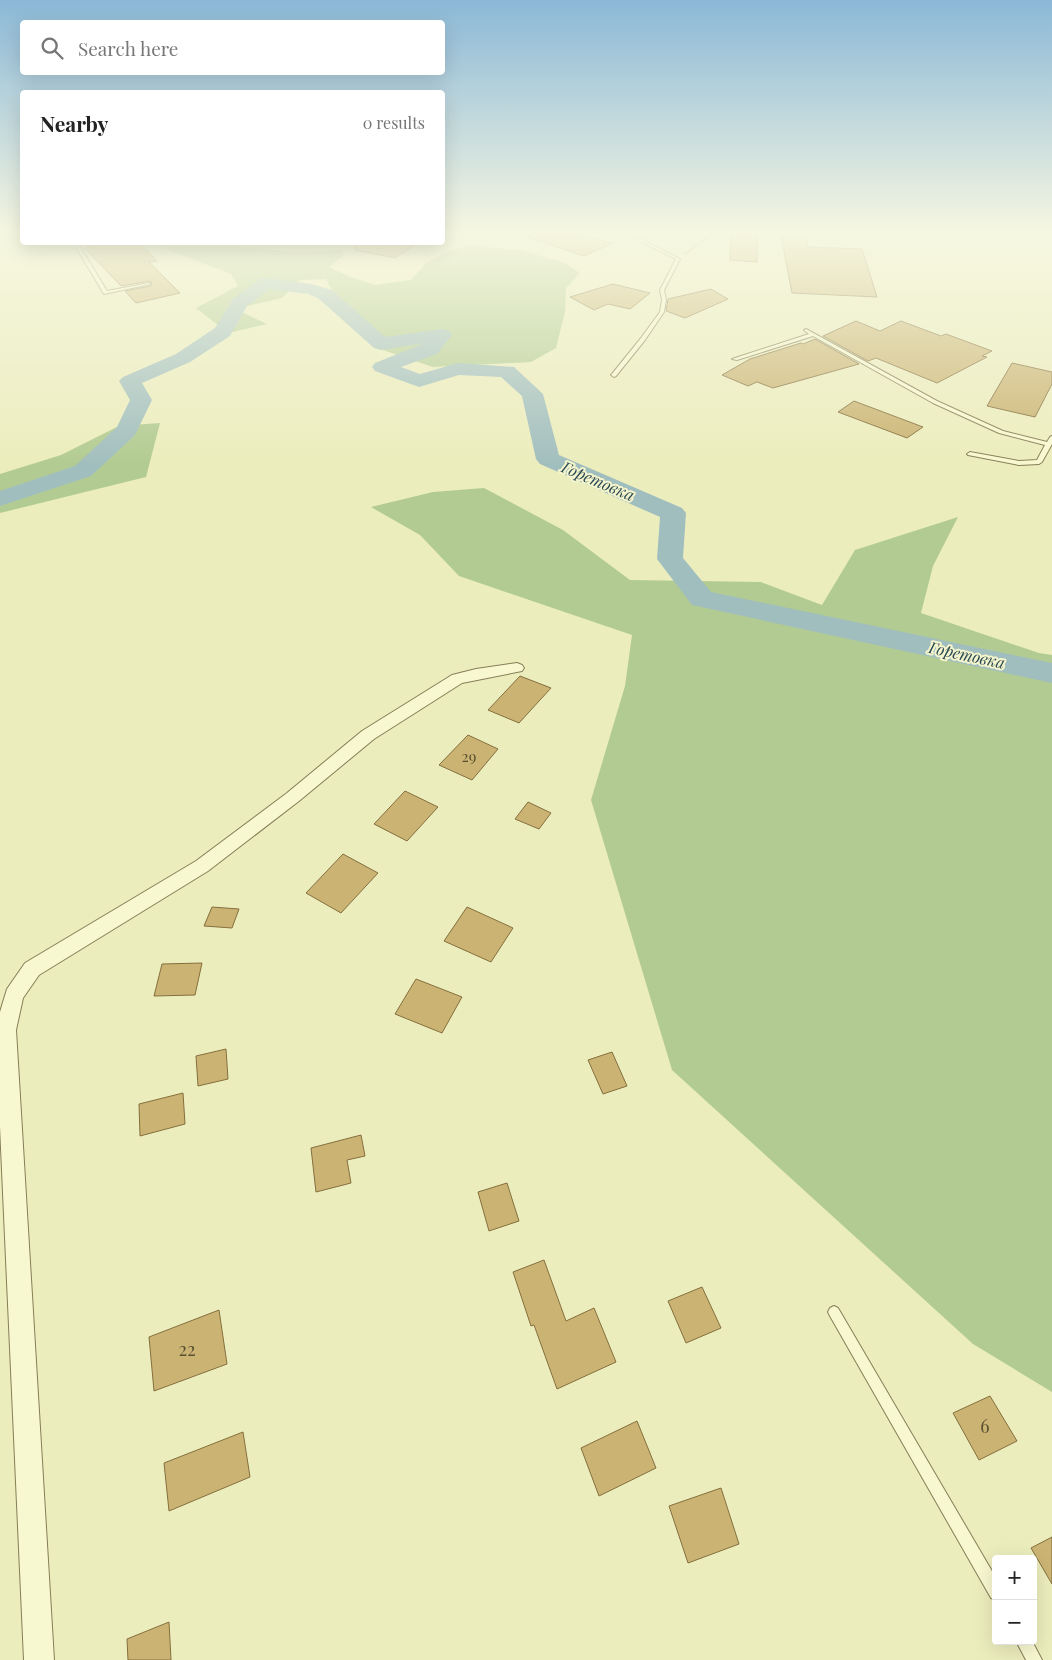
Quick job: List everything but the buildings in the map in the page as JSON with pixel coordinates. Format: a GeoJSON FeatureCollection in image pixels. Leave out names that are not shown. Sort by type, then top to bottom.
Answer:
{"type":"FeatureCollection","features":[{"type":"Feature","properties":{"kind":"street"},"geometry":{"type":"LineString","coordinates":[[39,1660],[6,1030],[14,995],[32,969],[202,866],[293,797],[368,735],[457,679],[476,674],[518,668]]}},
{"type":"Feature","properties":{"kind":"lane"},"geometry":{"type":"LineString","coordinates":[[614,375],[643,340],[662,309]]}},
{"type":"Feature","properties":{"kind":"lane"},"geometry":{"type":"LineString","coordinates":[[806,330],[935,402],[1001,432],[1051,441],[1039,462],[1019,463],[970,454]]}},
{"type":"Feature","properties":{"kind":"lane"},"geometry":{"type":"LineString","coordinates":[[735,359],[813,334]]}},
{"type":"Feature","properties":{"kind":"lane"},"geometry":{"type":"LineString","coordinates":[[834,1312],[992,1587]]}},
{"type":"Feature","properties":{"kind":"lane"},"geometry":{"type":"LineString","coordinates":[[1025,1645],[1034,1660]]}},
{"type":"Feature","properties":{"kind":"green space"},"geometry":{"type":"Polygon","coordinates":[[[198,309],[236,309],[267,324],[228,333],[198,309]]]}},
{"type":"Feature","properties":{"kind":"green space"},"geometry":{"type":"Polygon","coordinates":[[[348,309],[565,309],[556,348],[531,362],[433,367],[380,349],[348,309]]]}},
{"type":"Feature","properties":{"kind":"green space"},"geometry":{"type":"Polygon","coordinates":[[[160,423],[146,477],[0,513],[0,474],[61,455],[119,426],[160,423]]]}},
{"type":"Feature","properties":{"kind":"green space"},"geometry":{"type":"Polygon","coordinates":[[[484,488],[563,530],[630,580],[761,582],[822,605],[855,550],[958,517],[933,566],[921,613],[1039,653],[1052,655],[1052,1392],[973,1344],[672,1070],[591,800],[625,686],[632,635],[459,576],[420,535],[371,507],[433,492],[484,488]]]}},
{"type":"Feature","properties":{"kind":"waterway","name":"Горетовка"},"geometry":{"type":"LineString","coordinates":[[0,499],[83,471],[127,430],[141,400],[130,381],[183,358],[223,332],[236,309]]}},
{"type":"Feature","properties":{"kind":"waterway","name":"Горетовка"},"geometry":{"type":"LineString","coordinates":[[342,309],[381,344],[442,335],[430,350],[382,367],[419,381],[458,369],[507,371],[532,394],[548,459],[673,513],[670,559],[702,599],[1052,673]]}}]}
